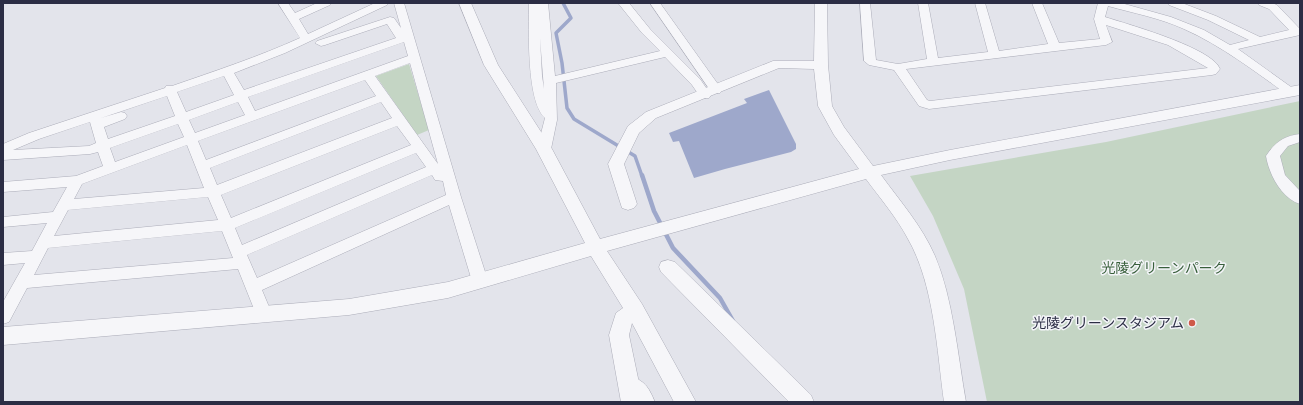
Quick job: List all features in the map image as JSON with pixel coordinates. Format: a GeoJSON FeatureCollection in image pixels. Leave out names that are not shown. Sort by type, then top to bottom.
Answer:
{"type":"FeatureCollection","features":[{"type":"Feature","properties":{"kind":"street"},"geometry":{"type":"LineString","coordinates":[[283,3],[306,39]]}},
{"type":"Feature","properties":{"kind":"street"},"geometry":{"type":"LineString","coordinates":[[293,18],[326,3]]}},
{"type":"Feature","properties":{"kind":"street"},"geometry":{"type":"LineString","coordinates":[[3,150],[34,136],[95,120],[229,75],[383,3]]}},
{"type":"Feature","properties":{"kind":"street"},"geometry":{"type":"LineString","coordinates":[[399,3],[405,38],[413,58],[480,281]]}},
{"type":"Feature","properties":{"kind":"street"},"geometry":{"type":"LineString","coordinates":[[465,3],[491,65],[544,149],[596,248],[635,310],[685,402]]}},
{"type":"Feature","properties":{"kind":"street"},"geometry":{"type":"LineString","coordinates":[[534,3],[536,76],[539,92],[550,120]]}},
{"type":"Feature","properties":{"kind":"street"},"geometry":{"type":"LineString","coordinates":[[543,3],[550,81],[550,120],[544,149]]}},
{"type":"Feature","properties":{"kind":"street"},"geometry":{"type":"LineString","coordinates":[[623,3],[646,31],[667,53],[696,82],[710,92]]}},
{"type":"Feature","properties":{"kind":"street"},"geometry":{"type":"LineString","coordinates":[[655,3],[710,92]]}},
{"type":"Feature","properties":{"kind":"street"},"geometry":{"type":"LineString","coordinates":[[821,3],[821,65],[825,106],[830,117],[915,234],[926,256],[934,278],[939,300],[955,402]]}},
{"type":"Feature","properties":{"kind":"street"},"geometry":{"type":"LineString","coordinates":[[866,3],[870,61],[873,63],[898,67],[1055,47],[1104,43],[1106,40],[1099,19],[1103,3]]}},
{"type":"Feature","properties":{"kind":"street"},"geometry":{"type":"LineString","coordinates":[[923,3],[933,62]]}},
{"type":"Feature","properties":{"kind":"street"},"geometry":{"type":"LineString","coordinates":[[980,3],[994,55]]}},
{"type":"Feature","properties":{"kind":"street"},"geometry":{"type":"LineString","coordinates":[[1037,3],[1055,47]]}},
{"type":"Feature","properties":{"kind":"street"},"geometry":{"type":"LineString","coordinates":[[1109,3],[1163,18],[1203,33],[1230,48],[1296,91]]}},
{"type":"Feature","properties":{"kind":"street"},"geometry":{"type":"LineString","coordinates":[[1163,18],[1166,3]]}},
{"type":"Feature","properties":{"kind":"street"},"geometry":{"type":"LineString","coordinates":[[1172,3],[1212,18],[1259,41]]}},
{"type":"Feature","properties":{"kind":"street"},"geometry":{"type":"LineString","coordinates":[[1230,48],[1297,32],[1273,7],[1263,3]]}},
{"type":"Feature","properties":{"kind":"street"},"geometry":{"type":"LineString","coordinates":[[898,67],[923,103],[929,105],[1212,71],[1214,69],[1213,66],[1196,54],[1159,36],[1099,19]]}},
{"type":"Feature","properties":{"kind":"street"},"geometry":{"type":"LineString","coordinates":[[321,43],[390,20],[405,38]]}},
{"type":"Feature","properties":{"kind":"street"},"geometry":{"type":"LineString","coordinates":[[3,155],[90,150],[405,38]]}},
{"type":"Feature","properties":{"kind":"street"},"geometry":{"type":"LineString","coordinates":[[550,81],[667,53]]}},
{"type":"Feature","properties":{"kind":"street"},"geometry":{"type":"LineString","coordinates":[[3,187],[77,181],[413,58]]}},
{"type":"Feature","properties":{"kind":"street"},"geometry":{"type":"LineString","coordinates":[[628,204],[616,164],[633,130],[651,115],[778,64],[821,65]]}},
{"type":"Feature","properties":{"kind":"street"},"geometry":{"type":"LineString","coordinates":[[368,74],[454,197]]}},
{"type":"Feature","properties":{"kind":"street"},"geometry":{"type":"LineString","coordinates":[[229,75],[252,116]]}},
{"type":"Feature","properties":{"kind":"street"},"geometry":{"type":"LineString","coordinates":[[3,336],[349,306],[414,297],[448,290],[652,231],[870,172],[958,154],[1296,91]]}},
{"type":"Feature","properties":{"kind":"street"},"geometry":{"type":"LineString","coordinates":[[172,94],[192,138],[264,314]]}},
{"type":"Feature","properties":{"kind":"street"},"geometry":{"type":"LineString","coordinates":[[203,166],[384,97]]}},
{"type":"Feature","properties":{"kind":"street"},"geometry":{"type":"LineString","coordinates":[[95,120],[110,168]]}},
{"type":"Feature","properties":{"kind":"street"},"geometry":{"type":"LineString","coordinates":[[3,222],[62,211],[214,192],[400,120]]}},
{"type":"Feature","properties":{"kind":"street"},"geometry":{"type":"LineString","coordinates":[[1300,138],[1291,139],[1281,144],[1273,156],[1278,175],[1286,188],[1300,199]]}},
{"type":"Feature","properties":{"kind":"street"},"geometry":{"type":"LineString","coordinates":[[44,243],[227,225],[419,147]]}},
{"type":"Feature","properties":{"kind":"street"},"geometry":{"type":"LineString","coordinates":[[22,282],[240,258],[434,169]]}},
{"type":"Feature","properties":{"kind":"street"},"geometry":{"type":"LineString","coordinates":[[3,317],[8,300],[22,282],[77,181]]}},
{"type":"Feature","properties":{"kind":"street"},"geometry":{"type":"LineString","coordinates":[[252,287],[454,197]]}},
{"type":"Feature","properties":{"kind":"street"},"geometry":{"type":"LineString","coordinates":[[3,259],[36,256]]}},
{"type":"Feature","properties":{"kind":"street"},"geometry":{"type":"LineString","coordinates":[[668,267],[803,402]]}},
{"type":"Feature","properties":{"kind":"street"},"geometry":{"type":"LineString","coordinates":[[630,393],[619,335],[623,319],[635,310]]}},
{"type":"Feature","properties":{"kind":"street"},"geometry":{"type":"LineString","coordinates":[[630,393],[637,386],[643,394],[646,402]]}},
{"type":"Feature","properties":{"kind":"green space"},"geometry":{"type":"Polygon","coordinates":[[[409,64],[429,130],[417,135],[376,76],[409,64]]]}},
{"type":"Feature","properties":{"kind":"green space","name":"光陵グリーンパーク"},"geometry":{"type":"Polygon","coordinates":[[[1300,101],[1300,402],[987,402],[964,289],[933,216],[910,176],[1106,142],[1300,101]]]}},
{"type":"Feature","properties":{"kind":"water"},"geometry":{"type":"Polygon","coordinates":[[[769,90],[796,144],[796,149],[791,152],[694,178],[679,141],[673,142],[669,133],[747,103],[744,99],[769,90]]]}},
{"type":"Feature","properties":{"kind":"waterway"},"geometry":{"type":"LineString","coordinates":[[563,3],[571,18],[556,33],[562,63],[567,108],[574,119],[635,156],[642,176]]}},
{"type":"Feature","properties":{"kind":"waterway"},"geometry":{"type":"LineString","coordinates":[[642,175],[654,211],[673,248],[720,298],[733,321]]}},
{"type":"Feature","properties":{"kind":"place","name":"光陵グリーンスタジアム"},"geometry":{"type":"Point","coordinates":[1192,323]}}]}
